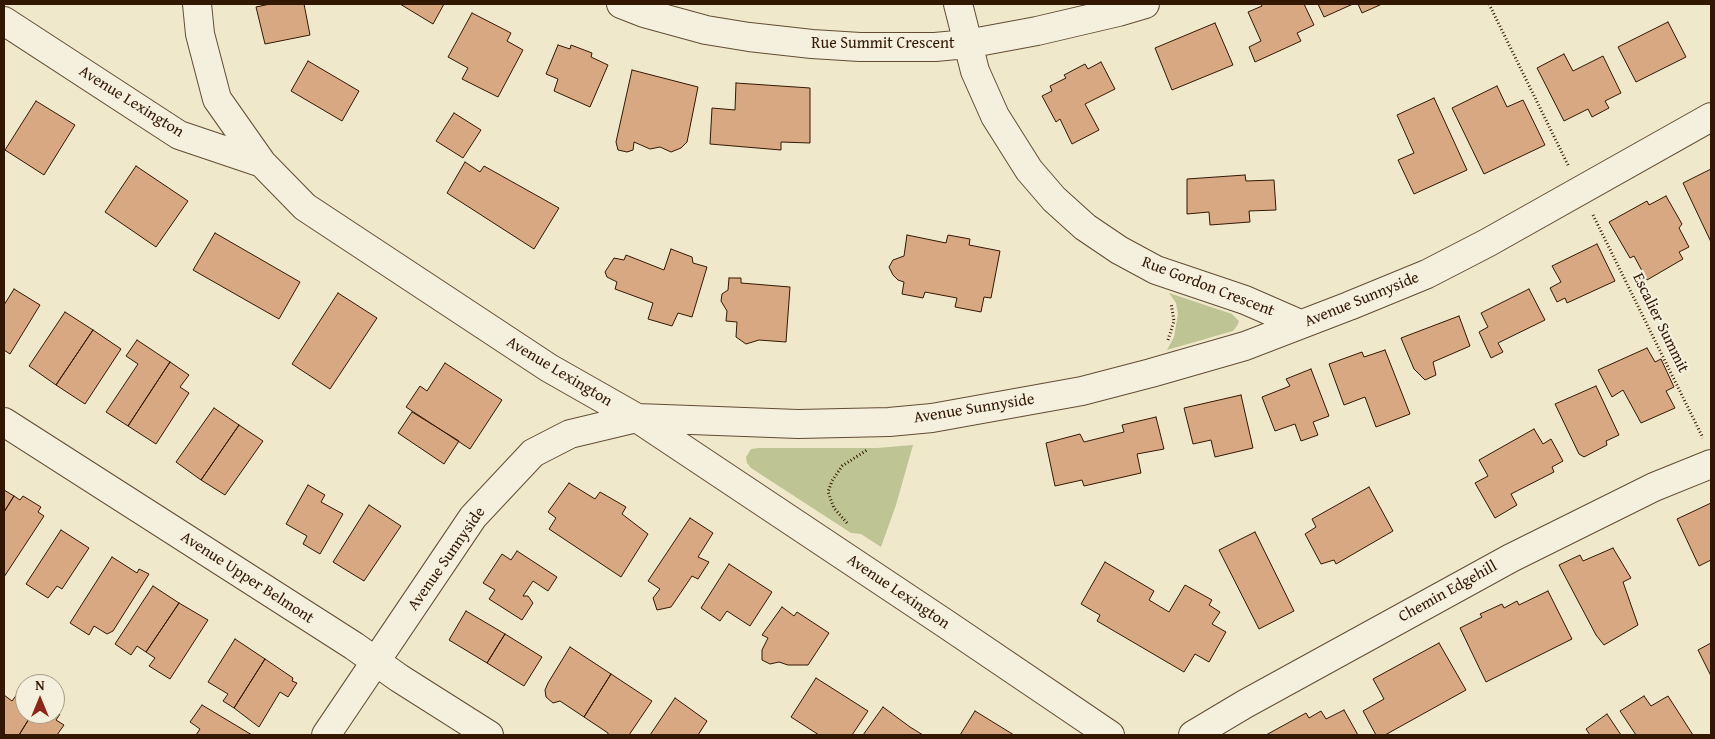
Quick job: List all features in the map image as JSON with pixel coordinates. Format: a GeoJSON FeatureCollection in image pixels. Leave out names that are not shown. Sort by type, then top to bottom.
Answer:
{"type":"FeatureCollection","features":[{"type":"Feature","properties":{"kind":"street"},"geometry":{"type":"LineString","coordinates":[[197,4],[200,34],[217,99],[262,163]]}},
{"type":"Feature","properties":{"kind":"street","name":"Rue Summit Crescent"},"geometry":{"type":"LineString","coordinates":[[621,4],[644,13],[706,30],[812,44],[860,47],[935,47],[967,44],[1046,29],[1145,4]]}},
{"type":"Feature","properties":{"kind":"street","name":"Rue Gordon Crescent"},"geometry":{"type":"LineString","coordinates":[[958,4],[975,71],[995,116],[1029,170],[1054,199],[1085,227],[1118,250],[1156,270],[1245,300],[1300,324]]}},
{"type":"Feature","properties":{"kind":"street","name":"Avenue Lexington"},"geometry":{"type":"LineString","coordinates":[[4,21],[179,135],[262,163],[305,207],[549,368],[637,418],[1110,735]]}},
{"type":"Feature","properties":{"kind":"street","name":"Avenue Sunnyside"},"geometry":{"type":"LineString","coordinates":[[326,735],[473,517],[533,452],[570,434],[637,418],[798,424],[889,422],[932,418],[1082,391],[1151,373],[1245,346],[1427,274],[1711,117]]}},
{"type":"Feature","properties":{"kind":"street","name":"Avenue Upper Belmont"},"geometry":{"type":"LineString","coordinates":[[4,422],[354,646],[489,735]]}},
{"type":"Feature","properties":{"kind":"street","name":"Chemin Edgehill"},"geometry":{"type":"LineString","coordinates":[[1192,735],[1511,558],[1568,528],[1654,487],[1707,451]]}},
{"type":"Feature","properties":{"kind":"path"},"geometry":{"type":"LineString","coordinates":[[1489,4],[1570,171]]}},
{"type":"Feature","properties":{"kind":"path","name":"Escalier Summit"},"geometry":{"type":"LineString","coordinates":[[1590,210],[1707,451]]}},
{"type":"Feature","properties":{"kind":"path"},"geometry":{"type":"LineString","coordinates":[[1167,343],[1174,320],[1169,298]]}},
{"type":"Feature","properties":{"kind":"path"},"geometry":{"type":"LineString","coordinates":[[852,529],[834,508],[828,492],[832,481],[842,466],[872,448]]}},
{"type":"Feature","properties":{"kind":"green space"},"geometry":{"type":"Polygon","coordinates":[[[1169,293],[1232,314],[1239,321],[1237,326],[1233,331],[1167,350],[1174,337],[1178,314],[1176,303],[1169,293]]]}},
{"type":"Feature","properties":{"kind":"green space"},"geometry":{"type":"Polygon","coordinates":[[[913,445],[896,505],[881,547],[861,534],[851,533],[751,468],[747,463],[746,457],[751,449],[759,448],[877,448],[913,445]]]}},
{"type":"Feature","properties":{"kind":"building"},"geometry":{"type":"Polygon","coordinates":[[[270,4],[304,4],[310,35],[265,44],[256,7],[270,4]]]}},
{"type":"Feature","properties":{"kind":"building"},"geometry":{"type":"Polygon","coordinates":[[[400,4],[444,4],[433,24],[400,4]]]}},
{"type":"Feature","properties":{"kind":"building"},"geometry":{"type":"Polygon","coordinates":[[[1261,4],[1304,4],[1314,25],[1297,33],[1301,41],[1255,62],[1249,47],[1261,41],[1248,12],[1262,6],[1261,4]]]}},
{"type":"Feature","properties":{"kind":"building"},"geometry":{"type":"Polygon","coordinates":[[[1318,4],[1353,4],[1324,17],[1318,4]]]}},
{"type":"Feature","properties":{"kind":"building"},"geometry":{"type":"Polygon","coordinates":[[[1358,4],[1382,4],[1362,13],[1358,4]]]}},
{"type":"Feature","properties":{"kind":"building"},"geometry":{"type":"Polygon","coordinates":[[[472,13],[511,33],[507,41],[523,50],[498,97],[462,79],[468,68],[448,57],[472,13]]]}},
{"type":"Feature","properties":{"kind":"building"},"geometry":{"type":"Polygon","coordinates":[[[1668,22],[1686,57],[1636,82],[1618,47],[1668,22]]]}},
{"type":"Feature","properties":{"kind":"building"},"geometry":{"type":"Polygon","coordinates":[[[1215,23],[1233,65],[1172,90],[1155,48],[1215,23]]]}},
{"type":"Feature","properties":{"kind":"building"},"geometry":{"type":"Polygon","coordinates":[[[558,45],[570,49],[571,45],[592,53],[591,57],[608,65],[590,107],[554,91],[558,79],[546,74],[558,45]]]}},
{"type":"Feature","properties":{"kind":"building"},"geometry":{"type":"Polygon","coordinates":[[[1564,54],[1573,71],[1603,56],[1621,93],[1605,101],[1609,108],[1592,117],[1588,109],[1564,121],[1537,68],[1564,54]]]}},
{"type":"Feature","properties":{"kind":"building"},"geometry":{"type":"Polygon","coordinates":[[[308,61],[359,91],[342,121],[291,91],[308,61]]]}},
{"type":"Feature","properties":{"kind":"building"},"geometry":{"type":"Polygon","coordinates":[[[1101,62],[1115,89],[1085,104],[1099,130],[1072,144],[1060,119],[1056,122],[1042,96],[1052,91],[1050,86],[1066,78],[1064,75],[1085,64],[1088,69],[1101,62]]]}},
{"type":"Feature","properties":{"kind":"building"},"geometry":{"type":"Polygon","coordinates":[[[632,70],[698,87],[687,142],[681,148],[671,152],[660,147],[650,149],[634,142],[633,150],[627,152],[618,150],[616,142],[632,70]]]}},
{"type":"Feature","properties":{"kind":"building"},"geometry":{"type":"Polygon","coordinates":[[[736,83],[810,88],[810,143],[781,142],[781,150],[710,144],[712,108],[735,110],[736,83]]]}},
{"type":"Feature","properties":{"kind":"building"},"geometry":{"type":"Polygon","coordinates":[[[1497,86],[1507,107],[1523,100],[1545,145],[1484,174],[1452,108],[1497,86]]]}},
{"type":"Feature","properties":{"kind":"building"},"geometry":{"type":"Polygon","coordinates":[[[1434,98],[1467,170],[1414,194],[1398,160],[1414,153],[1397,115],[1434,98]]]}},
{"type":"Feature","properties":{"kind":"building"},"geometry":{"type":"Polygon","coordinates":[[[36,101],[75,125],[44,175],[5,150],[36,101]]]}},
{"type":"Feature","properties":{"kind":"building"},"geometry":{"type":"Polygon","coordinates":[[[454,113],[481,130],[463,158],[436,141],[454,113]]]}},
{"type":"Feature","properties":{"kind":"building"},"geometry":{"type":"Polygon","coordinates":[[[465,162],[480,172],[484,166],[559,208],[534,249],[447,193],[465,162]]]}},
{"type":"Feature","properties":{"kind":"building"},"geometry":{"type":"Polygon","coordinates":[[[136,166],[188,201],[156,247],[105,212],[136,166]]]}},
{"type":"Feature","properties":{"kind":"building"},"geometry":{"type":"Polygon","coordinates":[[[1711,169],[1711,242],[1683,183],[1711,169]]]}},
{"type":"Feature","properties":{"kind":"building"},"geometry":{"type":"Polygon","coordinates":[[[1245,175],[1246,181],[1274,180],[1276,210],[1249,211],[1250,222],[1210,225],[1209,212],[1187,214],[1187,179],[1245,175]]]}},
{"type":"Feature","properties":{"kind":"building"},"geometry":{"type":"Polygon","coordinates":[[[1666,196],[1682,224],[1679,228],[1689,247],[1679,252],[1683,259],[1647,280],[1634,256],[1630,258],[1609,222],[1647,201],[1649,205],[1666,196]]]}},
{"type":"Feature","properties":{"kind":"building"},"geometry":{"type":"Polygon","coordinates":[[[215,233],[300,282],[279,319],[193,270],[215,233]]]}},
{"type":"Feature","properties":{"kind":"building"},"geometry":{"type":"Polygon","coordinates":[[[907,235],[946,243],[948,235],[970,239],[969,245],[1000,251],[991,298],[984,297],[981,312],[955,307],[957,298],[925,292],[923,298],[902,294],[904,282],[898,280],[893,275],[889,267],[893,260],[904,256],[907,235]]]}},
{"type":"Feature","properties":{"kind":"building"},"geometry":{"type":"Polygon","coordinates":[[[1597,244],[1615,281],[1567,303],[1565,298],[1557,302],[1550,288],[1561,282],[1552,266],[1597,244]]]}},
{"type":"Feature","properties":{"kind":"building"},"geometry":{"type":"Polygon","coordinates":[[[671,249],[692,257],[693,263],[707,267],[692,317],[678,313],[672,326],[648,319],[653,303],[615,289],[617,282],[607,277],[605,272],[614,258],[624,260],[626,255],[664,270],[671,249]]]}},
{"type":"Feature","properties":{"kind":"building"},"geometry":{"type":"Polygon","coordinates":[[[729,278],[741,278],[741,283],[790,287],[786,342],[759,340],[746,344],[736,337],[737,322],[726,321],[727,311],[721,301],[722,294],[728,290],[729,278]]]}},
{"type":"Feature","properties":{"kind":"building"},"geometry":{"type":"Polygon","coordinates":[[[14,289],[40,305],[10,354],[4,350],[4,305],[14,289]]]}},
{"type":"Feature","properties":{"kind":"building"},"geometry":{"type":"Polygon","coordinates":[[[1529,289],[1545,320],[1498,343],[1503,352],[1491,358],[1479,332],[1488,327],[1481,313],[1529,289]]]}},
{"type":"Feature","properties":{"kind":"building"},"geometry":{"type":"Polygon","coordinates":[[[338,293],[377,318],[330,389],[292,364],[338,293]]]}},
{"type":"Feature","properties":{"kind":"building"},"geometry":{"type":"Polygon","coordinates":[[[65,312],[93,330],[56,385],[29,366],[65,312]]]}},
{"type":"Feature","properties":{"kind":"building"},"geometry":{"type":"Polygon","coordinates":[[[1459,316],[1470,346],[1433,362],[1436,375],[1425,380],[1414,369],[1401,338],[1459,316]]]}},
{"type":"Feature","properties":{"kind":"building"},"geometry":{"type":"Polygon","coordinates":[[[93,330],[121,349],[85,404],[56,385],[93,330]]]}},
{"type":"Feature","properties":{"kind":"building"},"geometry":{"type":"Polygon","coordinates":[[[137,340],[170,362],[128,426],[106,412],[138,364],[126,356],[137,340]]]}},
{"type":"Feature","properties":{"kind":"building"},"geometry":{"type":"Polygon","coordinates":[[[1647,348],[1655,362],[1661,359],[1674,387],[1666,391],[1675,408],[1641,423],[1623,390],[1612,397],[1598,370],[1647,348]]]}},
{"type":"Feature","properties":{"kind":"building"},"geometry":{"type":"Polygon","coordinates":[[[1385,350],[1410,414],[1376,427],[1365,397],[1344,405],[1329,364],[1362,352],[1364,357],[1385,350]]]}},
{"type":"Feature","properties":{"kind":"building"},"geometry":{"type":"Polygon","coordinates":[[[170,362],[189,375],[180,387],[189,393],[156,444],[128,426],[170,362]]]}},
{"type":"Feature","properties":{"kind":"building"},"geometry":{"type":"Polygon","coordinates":[[[445,363],[502,400],[470,449],[406,407],[420,386],[427,391],[445,363]]]}},
{"type":"Feature","properties":{"kind":"building"},"geometry":{"type":"Polygon","coordinates":[[[1311,369],[1329,416],[1313,422],[1318,435],[1301,441],[1295,424],[1275,431],[1262,397],[1290,386],[1286,379],[1311,369]]]}},
{"type":"Feature","properties":{"kind":"building"},"geometry":{"type":"Polygon","coordinates":[[[1596,386],[1619,435],[1606,441],[1607,445],[1584,457],[1579,454],[1555,404],[1596,386]]]}},
{"type":"Feature","properties":{"kind":"building"},"geometry":{"type":"Polygon","coordinates":[[[1241,395],[1253,448],[1215,457],[1211,440],[1193,444],[1184,408],[1241,395]]]}},
{"type":"Feature","properties":{"kind":"building"},"geometry":{"type":"Polygon","coordinates":[[[214,408],[239,425],[201,480],[176,462],[214,408]]]}},
{"type":"Feature","properties":{"kind":"building"},"geometry":{"type":"Polygon","coordinates":[[[412,412],[459,441],[444,464],[398,433],[412,412]]]}},
{"type":"Feature","properties":{"kind":"building"},"geometry":{"type":"Polygon","coordinates":[[[1156,417],[1164,449],[1137,454],[1141,473],[1084,486],[1082,480],[1055,486],[1046,443],[1080,434],[1084,442],[1124,432],[1122,425],[1156,417]]]}},
{"type":"Feature","properties":{"kind":"building"},"geometry":{"type":"Polygon","coordinates":[[[239,425],[263,441],[225,495],[201,480],[239,425]]]}},
{"type":"Feature","properties":{"kind":"building"},"geometry":{"type":"Polygon","coordinates":[[[1534,429],[1543,444],[1551,439],[1563,461],[1552,467],[1554,472],[1511,494],[1517,505],[1495,518],[1475,483],[1488,476],[1479,460],[1534,429]]]}},
{"type":"Feature","properties":{"kind":"building"},"geometry":{"type":"Polygon","coordinates":[[[569,483],[595,499],[600,492],[626,507],[622,514],[648,534],[621,577],[549,529],[556,518],[548,512],[569,483]]]}},
{"type":"Feature","properties":{"kind":"building"},"geometry":{"type":"Polygon","coordinates":[[[308,485],[325,495],[321,502],[343,514],[320,554],[303,544],[307,536],[286,524],[308,485]]]}},
{"type":"Feature","properties":{"kind":"building"},"geometry":{"type":"Polygon","coordinates":[[[1369,487],[1393,531],[1336,564],[1334,560],[1321,564],[1305,534],[1316,527],[1312,519],[1369,487]]]}},
{"type":"Feature","properties":{"kind":"building"},"geometry":{"type":"Polygon","coordinates":[[[4,490],[14,496],[4,512],[4,490]]]}},
{"type":"Feature","properties":{"kind":"building"},"geometry":{"type":"Polygon","coordinates":[[[14,496],[20,500],[23,496],[41,507],[38,512],[44,516],[4,577],[4,512],[14,496]]]}},
{"type":"Feature","properties":{"kind":"building"},"geometry":{"type":"Polygon","coordinates":[[[1711,503],[1711,560],[1699,566],[1677,519],[1711,503]]]}},
{"type":"Feature","properties":{"kind":"building"},"geometry":{"type":"Polygon","coordinates":[[[369,505],[401,526],[364,581],[333,562],[369,505]]]}},
{"type":"Feature","properties":{"kind":"building"},"geometry":{"type":"Polygon","coordinates":[[[690,518],[713,533],[698,557],[709,562],[698,579],[692,576],[671,607],[657,610],[653,598],[660,589],[648,581],[690,518]]]}},
{"type":"Feature","properties":{"kind":"building"},"geometry":{"type":"Polygon","coordinates":[[[61,530],[89,548],[62,589],[57,586],[48,598],[26,584],[61,530]]]}},
{"type":"Feature","properties":{"kind":"building"},"geometry":{"type":"Polygon","coordinates":[[[1255,532],[1294,611],[1259,629],[1219,550],[1255,532]]]}},
{"type":"Feature","properties":{"kind":"building"},"geometry":{"type":"Polygon","coordinates":[[[1613,548],[1631,578],[1623,582],[1638,625],[1604,645],[1596,635],[1559,565],[1580,555],[1583,561],[1613,548]]]}},
{"type":"Feature","properties":{"kind":"building"},"geometry":{"type":"Polygon","coordinates":[[[517,551],[557,577],[548,591],[533,581],[523,596],[528,596],[533,603],[522,620],[489,599],[495,590],[483,583],[502,554],[511,560],[517,551]]]}},
{"type":"Feature","properties":{"kind":"building"},"geometry":{"type":"Polygon","coordinates":[[[112,557],[137,573],[139,569],[149,574],[113,631],[107,634],[94,626],[89,635],[70,623],[112,557]]]}},
{"type":"Feature","properties":{"kind":"building"},"geometry":{"type":"Polygon","coordinates":[[[1105,562],[1154,591],[1149,600],[1169,612],[1185,585],[1212,600],[1209,605],[1220,612],[1212,624],[1226,632],[1209,662],[1195,654],[1184,672],[1097,621],[1100,615],[1081,604],[1105,562]]]}},
{"type":"Feature","properties":{"kind":"building"},"geometry":{"type":"Polygon","coordinates":[[[729,564],[772,592],[750,626],[727,611],[720,621],[701,608],[729,564]]]}},
{"type":"Feature","properties":{"kind":"building"},"geometry":{"type":"Polygon","coordinates":[[[153,586],[179,603],[146,652],[137,646],[131,655],[115,644],[153,586]]]}},
{"type":"Feature","properties":{"kind":"building"},"geometry":{"type":"Polygon","coordinates":[[[1548,591],[1572,639],[1486,682],[1460,628],[1482,617],[1480,614],[1502,604],[1504,608],[1517,601],[1519,605],[1548,591]]]}},
{"type":"Feature","properties":{"kind":"building"},"geometry":{"type":"Polygon","coordinates":[[[179,603],[208,620],[170,679],[149,666],[155,658],[146,652],[179,603]]]}},
{"type":"Feature","properties":{"kind":"building"},"geometry":{"type":"Polygon","coordinates":[[[782,607],[794,616],[797,612],[829,633],[808,665],[788,665],[779,662],[770,664],[762,660],[762,650],[768,638],[762,635],[782,607]]]}},
{"type":"Feature","properties":{"kind":"building"},"geometry":{"type":"Polygon","coordinates":[[[466,611],[505,634],[487,663],[449,640],[466,611]]]}},
{"type":"Feature","properties":{"kind":"building"},"geometry":{"type":"Polygon","coordinates":[[[505,634],[542,657],[524,686],[487,663],[505,634]]]}},
{"type":"Feature","properties":{"kind":"building"},"geometry":{"type":"Polygon","coordinates":[[[235,639],[265,659],[234,708],[223,701],[228,694],[208,682],[235,639]]]}},
{"type":"Feature","properties":{"kind":"building"},"geometry":{"type":"Polygon","coordinates":[[[1439,643],[1466,690],[1385,735],[1376,735],[1363,711],[1384,699],[1373,679],[1439,643]]]}},
{"type":"Feature","properties":{"kind":"building"},"geometry":{"type":"Polygon","coordinates":[[[1711,643],[1711,676],[1698,650],[1711,643]]]}},
{"type":"Feature","properties":{"kind":"building"},"geometry":{"type":"Polygon","coordinates":[[[570,647],[611,674],[584,717],[560,701],[553,703],[546,697],[545,690],[548,683],[570,647]]]}},
{"type":"Feature","properties":{"kind":"building"},"geometry":{"type":"Polygon","coordinates":[[[265,659],[293,678],[292,681],[297,683],[288,697],[280,692],[259,727],[234,708],[265,659]]]}},
{"type":"Feature","properties":{"kind":"building"},"geometry":{"type":"Polygon","coordinates":[[[611,674],[652,701],[629,735],[608,735],[608,733],[584,717],[611,674]]]}},
{"type":"Feature","properties":{"kind":"building"},"geometry":{"type":"Polygon","coordinates":[[[816,678],[868,711],[852,735],[819,735],[791,717],[816,678]]]}},
{"type":"Feature","properties":{"kind":"building"},"geometry":{"type":"Polygon","coordinates":[[[4,695],[12,701],[15,697],[15,724],[26,724],[19,735],[4,735],[4,695]]]}},
{"type":"Feature","properties":{"kind":"building"},"geometry":{"type":"Polygon","coordinates":[[[1644,696],[1651,706],[1668,696],[1693,735],[1636,735],[1620,711],[1644,696]]]}},
{"type":"Feature","properties":{"kind":"building"},"geometry":{"type":"Polygon","coordinates":[[[675,698],[707,721],[698,735],[650,735],[675,698]]]}},
{"type":"Feature","properties":{"kind":"building"},"geometry":{"type":"Polygon","coordinates":[[[202,705],[252,735],[196,735],[200,729],[190,722],[202,705]]]}},
{"type":"Feature","properties":{"kind":"building"},"geometry":{"type":"Polygon","coordinates":[[[883,707],[910,727],[923,735],[863,735],[883,707]]]}},
{"type":"Feature","properties":{"kind":"building"},"geometry":{"type":"Polygon","coordinates":[[[1344,710],[1358,735],[1266,735],[1306,713],[1309,718],[1321,711],[1326,719],[1344,710]]]}},
{"type":"Feature","properties":{"kind":"building"},"geometry":{"type":"Polygon","coordinates":[[[975,711],[1014,735],[960,735],[975,711]]]}},
{"type":"Feature","properties":{"kind":"building"},"geometry":{"type":"Polygon","coordinates":[[[1607,714],[1621,735],[1590,735],[1586,729],[1607,714]]]}},
{"type":"Feature","properties":{"kind":"building"},"geometry":{"type":"Polygon","coordinates":[[[26,724],[64,725],[57,735],[19,735],[26,724]]]}}]}
